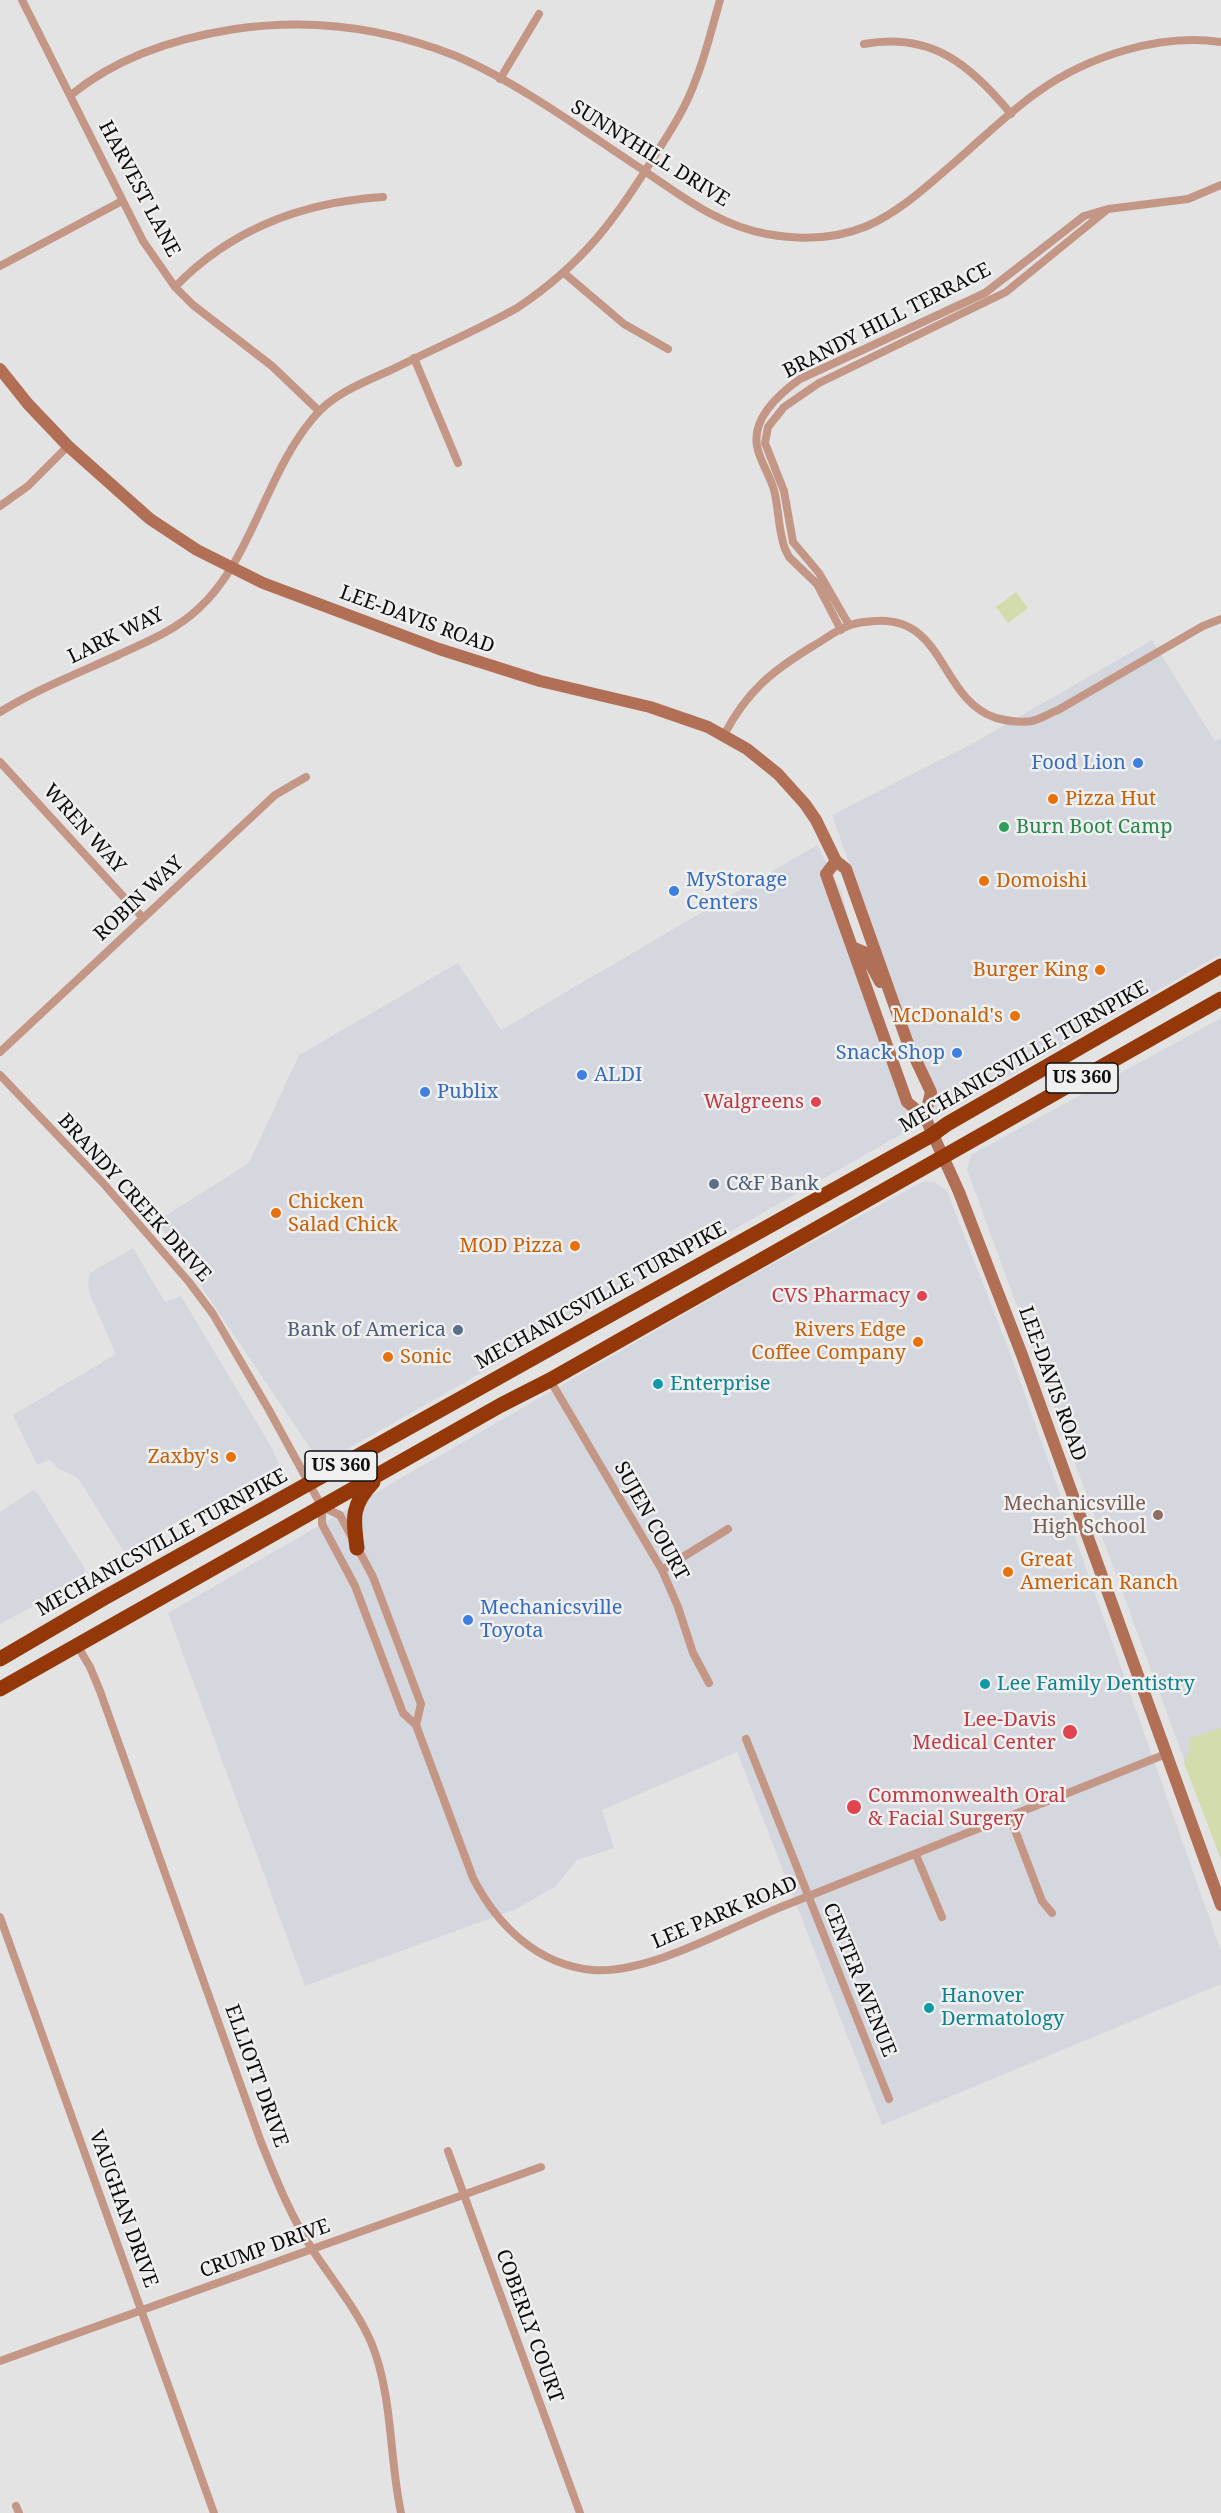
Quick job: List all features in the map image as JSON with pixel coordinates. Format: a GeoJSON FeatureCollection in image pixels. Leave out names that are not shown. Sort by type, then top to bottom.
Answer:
{"type":"FeatureCollection","features":[{"type":"Feature","properties":{"kind":"highway","name":"MECHANICSVILLE TURNPIKE"},"geometry":{"type":"LineString","coordinates":[[0,1659],[113,1593],[933,1135],[1221,966]]}},
{"type":"Feature","properties":{"kind":"highway","name":"US 360"},"geometry":{"type":"LineString","coordinates":[[0,1689],[1221,999]]}},
{"type":"Feature","properties":{"kind":"highway"},"geometry":{"type":"LineString","coordinates":[[357,1548],[353,1521],[355,1510],[363,1492],[382,1473]]}},
{"type":"Feature","properties":{"kind":"main road","name":"LEE-DAVIS ROAD"},"geometry":{"type":"LineString","coordinates":[[0,369],[28,404],[68,446],[150,519],[197,550],[230,568],[301,599],[494,668],[683,717],[724,735],[770,767],[795,792],[816,820],[836,861],[846,869],[907,1041],[931,1092],[924,1117]]}},
{"type":"Feature","properties":{"kind":"main road","name":"LEE-DAVIS ROAD"},"geometry":{"type":"LineString","coordinates":[[836,861],[826,874],[907,1102],[924,1117],[933,1135],[1022,1355],[1221,1905]]}},
{"type":"Feature","properties":{"kind":"main road"},"geometry":{"type":"LineString","coordinates":[[852,947],[864,952],[893,1000]]}},
{"type":"Feature","properties":{"kind":"street","name":"HARVEST LANE"},"geometry":{"type":"LineString","coordinates":[[22,0],[143,241],[175,287],[212,321],[272,366],[319,411]]}},
{"type":"Feature","properties":{"kind":"street","name":"LARK WAY"},"geometry":{"type":"LineString","coordinates":[[0,712],[42,689],[168,632],[199,608],[230,568],[280,465],[296,439],[319,411],[352,388],[517,308],[564,273],[611,224],[684,107],[696,81],[720,0]]}},
{"type":"Feature","properties":{"kind":"street"},"geometry":{"type":"LineString","coordinates":[[500,80],[539,14]]}},
{"type":"Feature","properties":{"kind":"street","name":"SUNNYHILL DRIVE"},"geometry":{"type":"LineString","coordinates":[[71,95],[99,74],[156,48],[211,33],[288,24],[349,27],[397,37],[456,57],[500,80],[700,209],[744,228],[787,237],[830,236],[865,227],[897,210],[1039,91],[1068,74],[1110,56],[1173,41],[1221,42]]}},
{"type":"Feature","properties":{"kind":"street"},"geometry":{"type":"LineString","coordinates":[[864,44],[888,40],[912,42],[950,56],[981,79],[1011,114]]}},
{"type":"Feature","properties":{"kind":"street","name":"BRANDY HILL TERRACE"},"geometry":{"type":"LineString","coordinates":[[845,628],[817,584],[789,557],[784,549],[772,483],[757,447],[756,435],[765,412],[787,388],[800,380],[985,293],[1084,216],[1108,209],[1188,199],[1221,185]]}},
{"type":"Feature","properties":{"kind":"street"},"geometry":{"type":"LineString","coordinates":[[175,287],[207,257],[226,243],[264,223],[334,203],[383,197]]}},
{"type":"Feature","properties":{"kind":"street"},"geometry":{"type":"LineString","coordinates":[[0,267],[122,201]]}},
{"type":"Feature","properties":{"kind":"street","name":"BRANDY HILL TERRACE"},"geometry":{"type":"LineString","coordinates":[[845,628],[819,573],[793,542],[784,491],[765,443],[768,427],[784,407],[819,383],[1006,292],[1108,209]]}},
{"type":"Feature","properties":{"kind":"street"},"geometry":{"type":"LineString","coordinates":[[564,273],[624,324],[668,349]]}},
{"type":"Feature","properties":{"kind":"street"},"geometry":{"type":"LineString","coordinates":[[414,358],[458,463]]}},
{"type":"Feature","properties":{"kind":"street"},"geometry":{"type":"LineString","coordinates":[[0,506],[28,486],[68,446]]}},
{"type":"Feature","properties":{"kind":"street"},"geometry":{"type":"LineString","coordinates":[[724,735],[740,706],[767,676],[783,664],[845,628],[885,620],[906,624],[927,639],[959,691],[972,705],[987,715],[1015,722],[1033,721],[1058,710],[1203,626],[1221,620]]}},
{"type":"Feature","properties":{"kind":"street","name":"WREN WAY"},"geometry":{"type":"LineString","coordinates":[[0,762],[143,918]]}},
{"type":"Feature","properties":{"kind":"street","name":"ROBIN WAY"},"geometry":{"type":"LineString","coordinates":[[0,1052],[275,795],[306,777]]}},
{"type":"Feature","properties":{"kind":"street","name":"BRANDY CREEK DRIVE"},"geometry":{"type":"LineString","coordinates":[[0,1075],[119,1200],[189,1282],[213,1314],[322,1507]]}},
{"type":"Feature","properties":{"kind":"street","name":"SUJEN COURT"},"geometry":{"type":"LineString","coordinates":[[550,1380],[662,1570],[678,1607],[693,1653],[709,1683]]}},
{"type":"Feature","properties":{"kind":"street","name":"LEE PARK ROAD"},"geometry":{"type":"LineString","coordinates":[[416,1725],[421,1704],[391,1621],[340,1515],[322,1507],[322,1524],[355,1586],[403,1713],[416,1725],[463,1852],[482,1895],[509,1930],[527,1945],[557,1962],[592,1970],[634,1967],[651,1962],[1166,1754]]}},
{"type":"Feature","properties":{"kind":"street"},"geometry":{"type":"LineString","coordinates":[[662,1570],[728,1529]]}},
{"type":"Feature","properties":{"kind":"street","name":"ELLIOTT DRIVE"},"geometry":{"type":"LineString","coordinates":[[77,1645],[100,1691],[261,2142],[296,2222],[312,2250],[351,2305],[377,2359],[387,2400],[391,2452],[401,2513]]}},
{"type":"Feature","properties":{"kind":"street","name":"CENTER AVENUE"},"geometry":{"type":"LineString","coordinates":[[746,1739],[889,2099]]}},
{"type":"Feature","properties":{"kind":"street"},"geometry":{"type":"LineString","coordinates":[[1010,1817],[1042,1901],[1052,1913]]}},
{"type":"Feature","properties":{"kind":"street"},"geometry":{"type":"LineString","coordinates":[[916,1855],[942,1917]]}},
{"type":"Feature","properties":{"kind":"street","name":"VAUGHAN DRIVE"},"geometry":{"type":"LineString","coordinates":[[0,1917],[214,2513]]}},
{"type":"Feature","properties":{"kind":"street","name":"COBERLY COURT"},"geometry":{"type":"LineString","coordinates":[[448,2151],[580,2513]]}},
{"type":"Feature","properties":{"kind":"street","name":"CRUMP DRIVE"},"geometry":{"type":"LineString","coordinates":[[0,2361],[541,2167]]}},
{"type":"Feature","properties":{"kind":"shaded area"},"geometry":{"type":"Polygon","coordinates":[[[1152,640],[1215,741],[1221,738],[1221,954],[938,1117],[832,815],[977,741],[1152,640]]]}},
{"type":"Feature","properties":{"kind":"shaded area"},"geometry":{"type":"Polygon","coordinates":[[[817,845],[841,891],[878,1025],[914,1127],[321,1464],[157,1221],[249,1163],[299,1055],[458,963],[501,1030],[817,845]]]}},
{"type":"Feature","properties":{"kind":"shaded area","name":"Mechanicsville High School"},"geometry":{"type":"Polygon","coordinates":[[[1221,1018],[1221,1860],[967,1170],[971,1155],[1221,1018]]]}},
{"type":"Feature","properties":{"kind":"shaded area"},"geometry":{"type":"Polygon","coordinates":[[[922,1182],[934,1182],[947,1191],[1013,1361],[1221,1951],[1221,1984],[882,2125],[737,1752],[602,1810],[614,1848],[577,1860],[555,1887],[516,1909],[305,1986],[168,1613],[745,1279],[922,1182]]]}},
{"type":"Feature","properties":{"kind":"shaded area"},"geometry":{"type":"Polygon","coordinates":[[[133,1248],[165,1302],[181,1296],[272,1448],[279,1465],[124,1552],[78,1478],[58,1468],[50,1460],[37,1465],[13,1415],[116,1354],[90,1295],[88,1282],[90,1273],[133,1248]]]}},
{"type":"Feature","properties":{"kind":"shaded area"},"geometry":{"type":"Polygon","coordinates":[[[33,1490],[38,1494],[85,1569],[82,1580],[0,1624],[0,1512],[33,1490]]]}},
{"type":"Feature","properties":{"kind":"green space"},"geometry":{"type":"Polygon","coordinates":[[[1016,592],[1028,608],[1008,623],[996,607],[1016,592]]]}},
{"type":"Feature","properties":{"kind":"green space"},"geometry":{"type":"Polygon","coordinates":[[[1221,1728],[1221,1859],[1184,1763],[1190,1749],[1189,1738],[1221,1728]]]}},
{"type":"Feature","properties":{"kind":"place","name":"Food Lion"},"geometry":{"type":"Point","coordinates":[1138,763]}},
{"type":"Feature","properties":{"kind":"place","name":"Pizza Hut"},"geometry":{"type":"Point","coordinates":[1053,799]}},
{"type":"Feature","properties":{"kind":"place","name":"Burn Boot Camp"},"geometry":{"type":"Point","coordinates":[1004,827]}},
{"type":"Feature","properties":{"kind":"place","name":"Domoishi"},"geometry":{"type":"Point","coordinates":[984,881]}},
{"type":"Feature","properties":{"kind":"place","name":"MyStorage Centers"},"geometry":{"type":"Point","coordinates":[674,891]}},
{"type":"Feature","properties":{"kind":"place","name":"Burger King"},"geometry":{"type":"Point","coordinates":[1100,970]}},
{"type":"Feature","properties":{"kind":"place","name":"McDonald's"},"geometry":{"type":"Point","coordinates":[1015,1016]}},
{"type":"Feature","properties":{"kind":"place","name":"Snack Shop"},"geometry":{"type":"Point","coordinates":[957,1053]}},
{"type":"Feature","properties":{"kind":"place","name":"ALDI"},"geometry":{"type":"Point","coordinates":[582,1075]}},
{"type":"Feature","properties":{"kind":"place","name":"Publix"},"geometry":{"type":"Point","coordinates":[425,1092]}},
{"type":"Feature","properties":{"kind":"place","name":"Walgreens"},"geometry":{"type":"Point","coordinates":[816,1102]}},
{"type":"Feature","properties":{"kind":"place","name":"C&F Bank"},"geometry":{"type":"Point","coordinates":[714,1184]}},
{"type":"Feature","properties":{"kind":"place","name":"Chicken Salad Chick"},"geometry":{"type":"Point","coordinates":[276,1213]}},
{"type":"Feature","properties":{"kind":"place","name":"MOD Pizza"},"geometry":{"type":"Point","coordinates":[575,1246]}},
{"type":"Feature","properties":{"kind":"place","name":"CVS Pharmacy"},"geometry":{"type":"Point","coordinates":[922,1296]}},
{"type":"Feature","properties":{"kind":"place","name":"Bank of America"},"geometry":{"type":"Point","coordinates":[458,1330]}},
{"type":"Feature","properties":{"kind":"place","name":"Rivers Edge Coffee Company"},"geometry":{"type":"Point","coordinates":[918,1342]}},
{"type":"Feature","properties":{"kind":"place","name":"Sonic"},"geometry":{"type":"Point","coordinates":[388,1357]}},
{"type":"Feature","properties":{"kind":"place","name":"Enterprise"},"geometry":{"type":"Point","coordinates":[658,1384]}},
{"type":"Feature","properties":{"kind":"place","name":"Zaxby's"},"geometry":{"type":"Point","coordinates":[231,1457]}},
{"type":"Feature","properties":{"kind":"place","name":"Mechanicsville High School"},"geometry":{"type":"Point","coordinates":[1158,1515]}},
{"type":"Feature","properties":{"kind":"place","name":"Great American Ranch"},"geometry":{"type":"Point","coordinates":[1008,1572]}},
{"type":"Feature","properties":{"kind":"place","name":"Mechanicsville Toyota"},"geometry":{"type":"Point","coordinates":[468,1620]}},
{"type":"Feature","properties":{"kind":"place","name":"Lee Family Dentistry"},"geometry":{"type":"Point","coordinates":[985,1684]}},
{"type":"Feature","properties":{"kind":"place","name":"Lee-Davis Medical Center"},"geometry":{"type":"Point","coordinates":[1070,1732]}},
{"type":"Feature","properties":{"kind":"place","name":"Commonwealth Oral & Facial Surgery"},"geometry":{"type":"Point","coordinates":[854,1807]}},
{"type":"Feature","properties":{"kind":"place","name":"Hanover Dermatology"},"geometry":{"type":"Point","coordinates":[929,2008]}}]}
